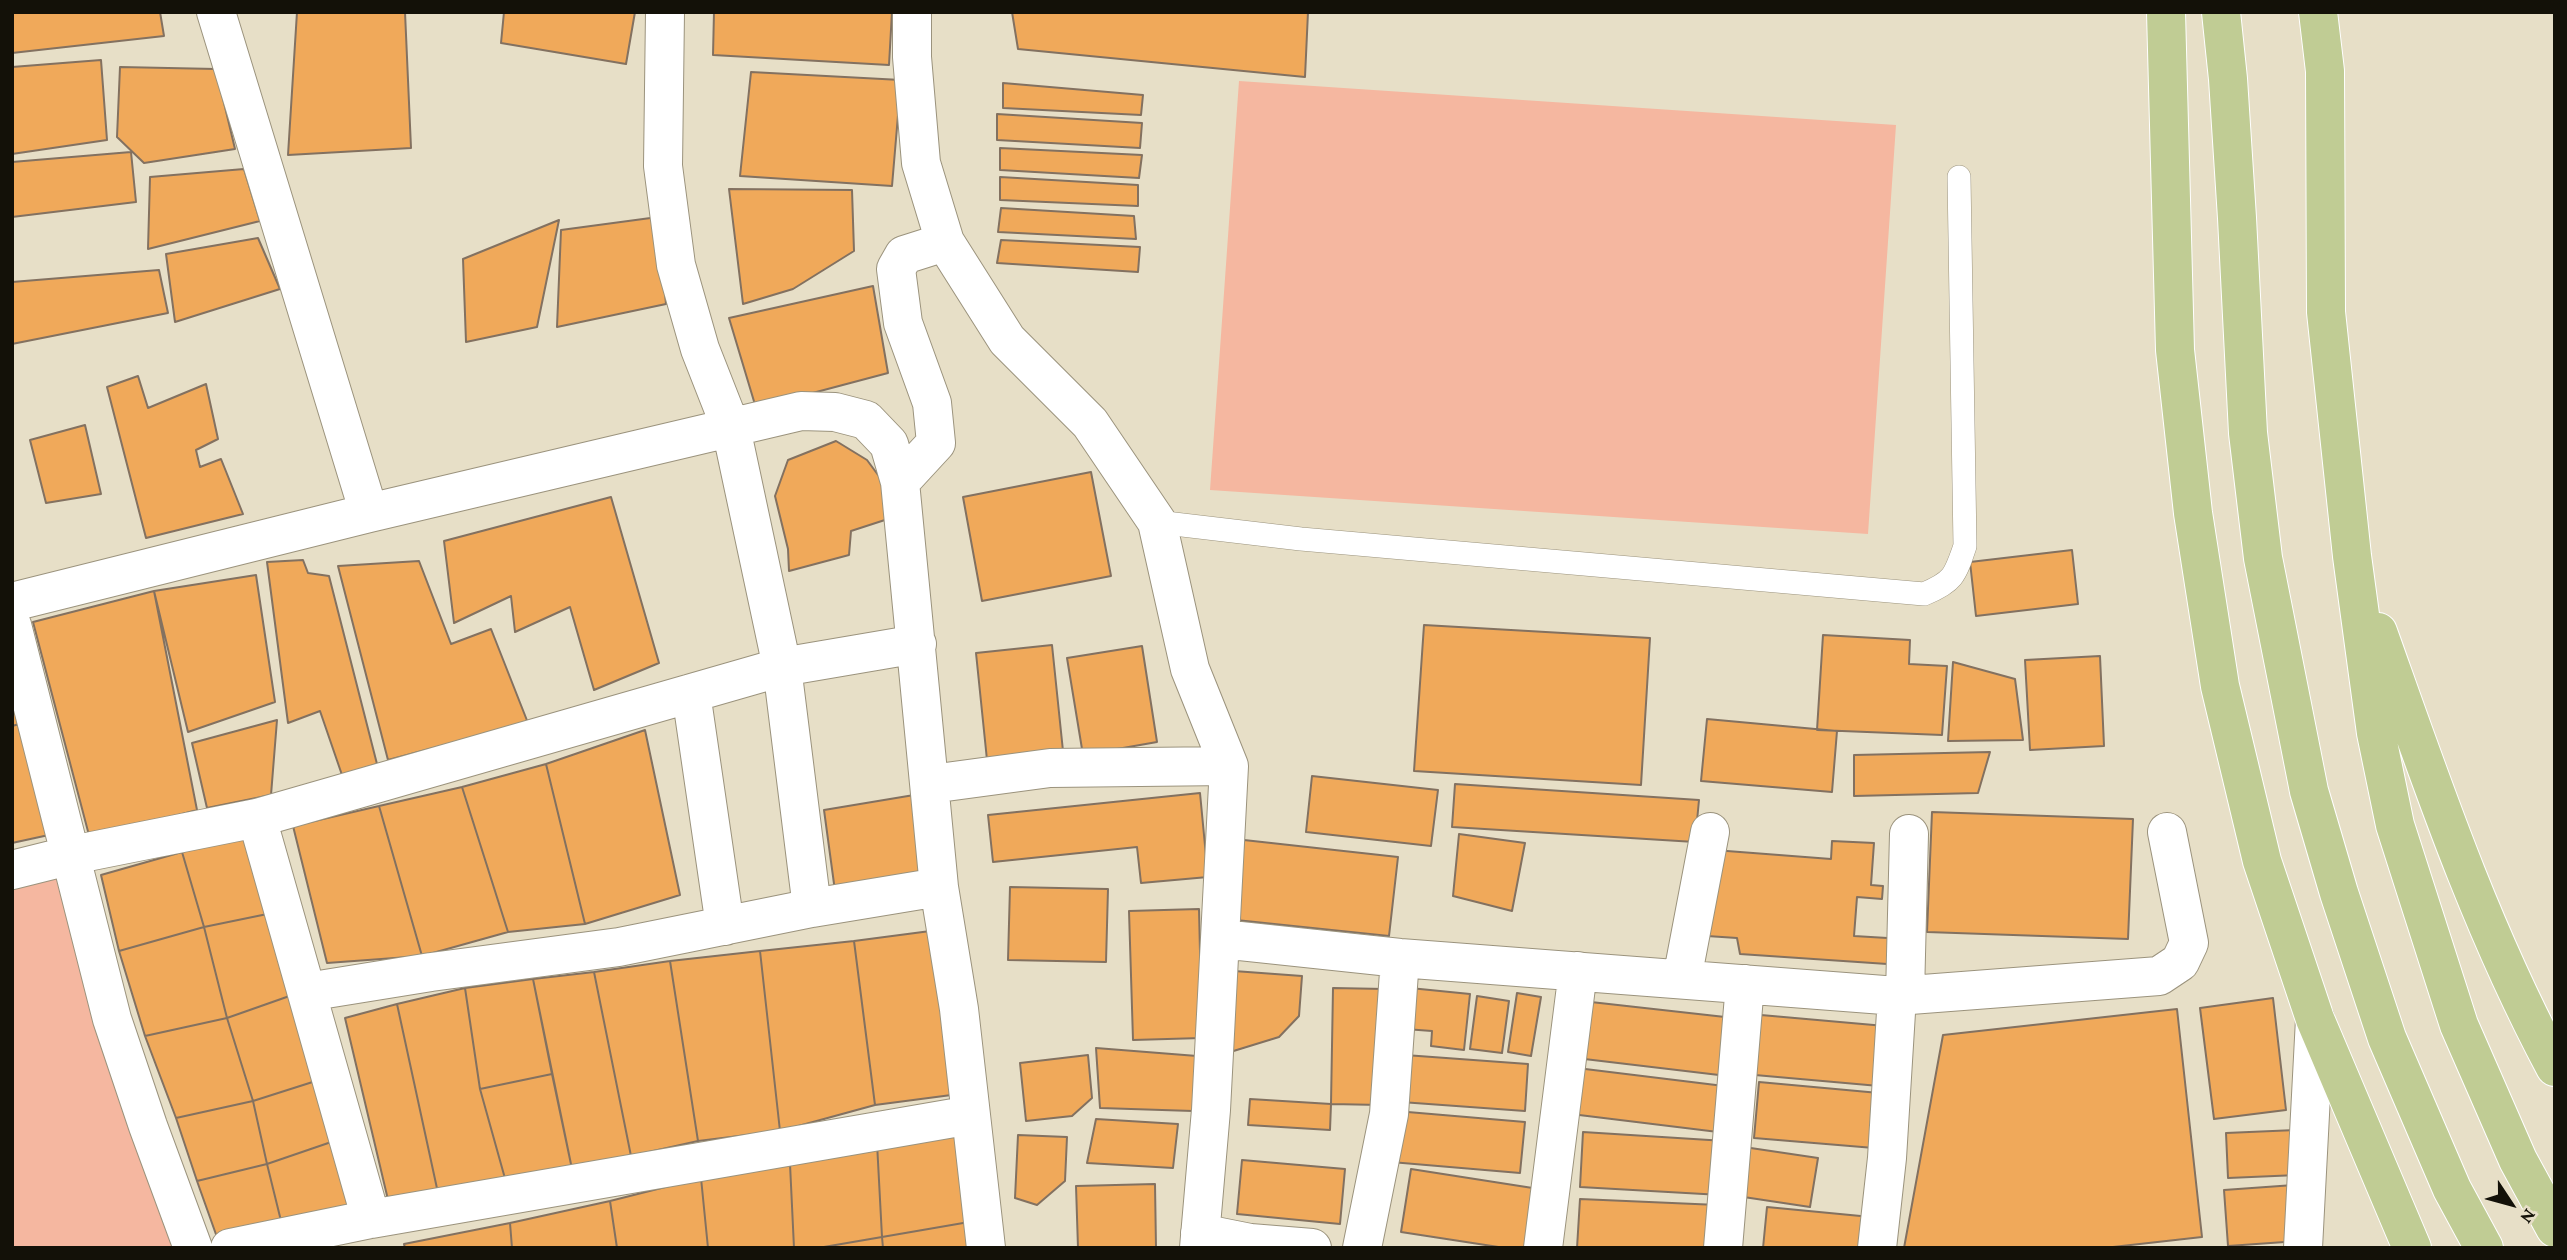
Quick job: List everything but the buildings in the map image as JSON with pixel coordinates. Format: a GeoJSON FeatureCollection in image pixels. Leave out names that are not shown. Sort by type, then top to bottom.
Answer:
{"type":"FeatureCollection","features":[{"type":"Feature","properties":{"kind":"highway"},"geometry":{"type":"LineString","coordinates":[[2166,12],[2175,350],[2193,513],[2220,686],[2262,861],[2315,1019],[2412,1248]]}},
{"type":"Feature","properties":{"kind":"highway"},"geometry":{"type":"LineString","coordinates":[[2221,12],[2236,190],[2248,433],[2263,558],[2309,791],[2387,1038],[2452,1189],[2484,1248]]}},
{"type":"Feature","properties":{"kind":"highway"},"geometry":{"type":"LineString","coordinates":[[2318,12],[2325,71],[2326,312],[2352,556],[2376,733],[2395,825],[2459,1025],[2518,1160],[2555,1228]]}},
{"type":"Feature","properties":{"kind":"highway"},"geometry":{"type":"LineString","coordinates":[[2325,71],[2338,12]]}},
{"type":"Feature","properties":{"kind":"highway"},"geometry":{"type":"LineString","coordinates":[[2352,556],[2464,872],[2488,931],[2555,1067]]}},
{"type":"Feature","properties":{"kind":"street"},"geometry":{"type":"LineString","coordinates":[[216,12],[369,513]]}},
{"type":"Feature","properties":{"kind":"street"},"geometry":{"type":"LineString","coordinates":[[665,12],[663,166],[676,265],[700,349],[731,428],[782,667],[812,908]]}},
{"type":"Feature","properties":{"kind":"street"},"geometry":{"type":"LineString","coordinates":[[912,12],[912,57],[922,163],[944,242],[1007,340],[1090,423],[1157,522],[1189,669],[1229,766],[1211,1110],[1200,1241],[1312,1248]]}},
{"type":"Feature","properties":{"kind":"street"},"geometry":{"type":"LineString","coordinates":[[900,482],[936,443],[932,403],[903,323],[896,269],[904,255],[944,242]]}},
{"type":"Feature","properties":{"kind":"street"},"geometry":{"type":"LineString","coordinates":[[12,602],[369,513],[801,411],[835,412],[866,420],[889,444],[900,482],[939,887],[959,1009],[986,1248]]}},
{"type":"Feature","properties":{"kind":"street"},"geometry":{"type":"LineString","coordinates":[[12,625],[112,1019],[193,1248]]}},
{"type":"Feature","properties":{"kind":"street"},"geometry":{"type":"LineString","coordinates":[[12,870],[72,855],[257,818],[782,667],[917,643]]}},
{"type":"Feature","properties":{"kind":"street"},"geometry":{"type":"LineString","coordinates":[[691,693],[725,926]]}},
{"type":"Feature","properties":{"kind":"street"},"geometry":{"type":"LineString","coordinates":[[931,784],[1050,768],[1229,766]]}},
{"type":"Feature","properties":{"kind":"street"},"geometry":{"type":"LineString","coordinates":[[257,818],[371,1219]]}},
{"type":"Feature","properties":{"kind":"street"},"geometry":{"type":"LineString","coordinates":[[1682,979],[1710,832]]}},
{"type":"Feature","properties":{"kind":"street"},"geometry":{"type":"LineString","coordinates":[[1221,939],[1400,958],[1901,996],[2159,976],[2180,962],[2189,943],[2167,832]]}},
{"type":"Feature","properties":{"kind":"street"},"geometry":{"type":"LineString","coordinates":[[1878,1248],[1901,996],[1909,834]]}},
{"type":"Feature","properties":{"kind":"street"},"geometry":{"type":"LineString","coordinates":[[307,992],[619,947],[812,908],[939,887]]}},
{"type":"Feature","properties":{"kind":"street"},"geometry":{"type":"LineString","coordinates":[[1362,1248],[1389,1114],[1400,958]]}},
{"type":"Feature","properties":{"kind":"street"},"geometry":{"type":"LineString","coordinates":[[1543,1248],[1578,971]]}},
{"type":"Feature","properties":{"kind":"street"},"geometry":{"type":"LineString","coordinates":[[1724,1248],[1745,984]]}},
{"type":"Feature","properties":{"kind":"street"},"geometry":{"type":"LineString","coordinates":[[2303,1248],[2315,1019]]}},
{"type":"Feature","properties":{"kind":"street"},"geometry":{"type":"LineString","coordinates":[[230,1248],[371,1219],[971,1115]]}},
{"type":"Feature","properties":{"kind":"lane"},"geometry":{"type":"LineString","coordinates":[[1157,522],[1301,539],[1924,594],[1945,586],[1958,569],[1965,546],[1959,177]]}},
{"type":"Feature","properties":{"kind":"shaded area"},"geometry":{"type":"Polygon","coordinates":[[[1239,81],[1896,125],[1868,534],[1210,490],[1239,81]]]}},
{"type":"Feature","properties":{"kind":"shaded area"},"geometry":{"type":"Polygon","coordinates":[[[72,856],[196,1248],[12,1248],[12,867],[72,856]]]}}]}
